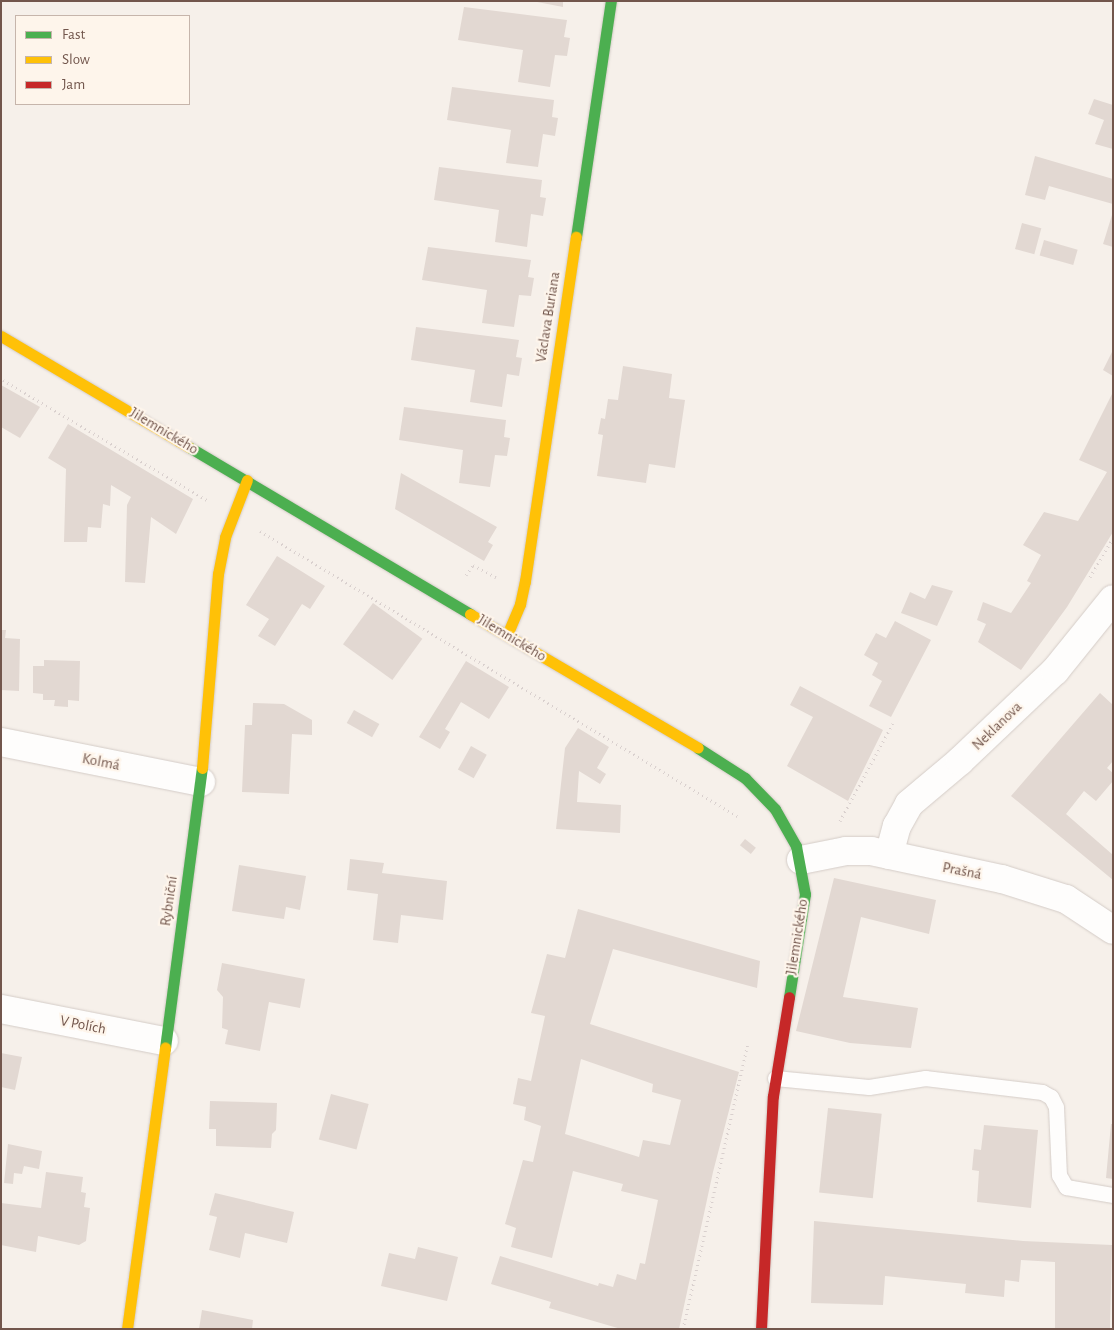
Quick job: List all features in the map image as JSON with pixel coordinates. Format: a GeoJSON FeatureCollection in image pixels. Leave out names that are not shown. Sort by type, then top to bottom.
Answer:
{"type":"FeatureCollection","features":[{"type":"Feature","properties":{"kind":"street","name":"Václava Buriana"},"geometry":{"type":"LineString","coordinates":[[507,635],[520,604],[525,581],[611,1]]}},
{"type":"Feature","properties":{"kind":"street","name":"Jilemnického"},"geometry":{"type":"LineString","coordinates":[[1,336],[247,480],[745,778],[780,816],[801,860],[805,894],[775,1078],[765,1206],[761,1329]]}},
{"type":"Feature","properties":{"kind":"street","name":"Rybniční"},"geometry":{"type":"LineString","coordinates":[[127,1329],[208,723],[218,574],[233,515],[247,480]]}},
{"type":"Feature","properties":{"kind":"street","name":"Neklanova"},"geometry":{"type":"LineString","coordinates":[[889,855],[897,826],[909,804],[960,761],[1055,671],[1113,599]]}},
{"type":"Feature","properties":{"kind":"street","name":"Kolmá"},"geometry":{"type":"LineString","coordinates":[[1,742],[200,782]]}},
{"type":"Feature","properties":{"kind":"street","name":"Prašná"},"geometry":{"type":"LineString","coordinates":[[801,860],[846,851],[889,855],[1037,888],[1066,899],[1113,930]]}},
{"type":"Feature","properties":{"kind":"street","name":"V Polích"},"geometry":{"type":"LineString","coordinates":[[1,1009],[164,1041]]}},
{"type":"Feature","properties":{"kind":"lane"},"geometry":{"type":"LineString","coordinates":[[775,1078],[869,1087],[925,1078],[1042,1092],[1051,1098],[1056,1107],[1059,1174],[1066,1187],[1113,1195]]}},
{"type":"Feature","properties":{"kind":"path"},"geometry":{"type":"LineString","coordinates":[[3,380],[233,515],[758,831],[780,816]]}},
{"type":"Feature","properties":{"kind":"path"},"geometry":{"type":"LineString","coordinates":[[837,827],[893,723]]}},
{"type":"Feature","properties":{"kind":"path"},"geometry":{"type":"LineString","coordinates":[[683,1329],[749,1039]]}},
{"type":"Feature","properties":{"kind":"building"},"geometry":{"type":"Polygon","coordinates":[[[532,1],[563,1],[563,7],[532,1]]]}},
{"type":"Feature","properties":{"kind":"building"},"geometry":{"type":"Polygon","coordinates":[[[464,7],[567,20],[564,37],[570,38],[567,56],[555,55],[550,87],[518,82],[523,50],[458,40],[464,7]]]}},
{"type":"Feature","properties":{"kind":"building"},"geometry":{"type":"Polygon","coordinates":[[[452,87],[554,100],[552,117],[558,118],[555,136],[543,134],[538,167],[506,163],[511,130],[447,120],[452,87]]]}},
{"type":"Feature","properties":{"kind":"building"},"geometry":{"type":"Polygon","coordinates":[[[1094,99],[1113,105],[1113,149],[1095,144],[1104,120],[1088,114],[1094,99]]]}},
{"type":"Feature","properties":{"kind":"building"},"geometry":{"type":"Polygon","coordinates":[[[1035,156],[1113,179],[1113,204],[1049,186],[1045,200],[1025,195],[1035,156]]]}},
{"type":"Feature","properties":{"kind":"building"},"geometry":{"type":"Polygon","coordinates":[[[439,167],[542,180],[540,197],[546,198],[543,216],[531,214],[527,247],[495,242],[499,210],[434,200],[439,167]]]}},
{"type":"Feature","properties":{"kind":"building"},"geometry":{"type":"Polygon","coordinates":[[[1113,215],[1113,247],[1103,244],[1113,215]]]}},
{"type":"Feature","properties":{"kind":"building"},"geometry":{"type":"Polygon","coordinates":[[[1022,223],[1041,228],[1034,254],[1015,249],[1022,223]]]}},
{"type":"Feature","properties":{"kind":"building"},"geometry":{"type":"Polygon","coordinates":[[[1044,240],[1078,250],[1073,265],[1040,255],[1044,240]]]}},
{"type":"Feature","properties":{"kind":"building"},"geometry":{"type":"Polygon","coordinates":[[[428,247],[531,260],[528,277],[534,278],[531,296],[519,295],[514,327],[482,323],[487,290],[422,280],[428,247]]]}},
{"type":"Feature","properties":{"kind":"building"},"geometry":{"type":"Polygon","coordinates":[[[416,327],[519,340],[516,357],[522,358],[519,376],[507,374],[502,407],[470,402],[475,370],[411,360],[416,327]]]}},
{"type":"Feature","properties":{"kind":"building"},"geometry":{"type":"Polygon","coordinates":[[[1113,350],[1113,376],[1103,370],[1113,350]]]}},
{"type":"Feature","properties":{"kind":"building"},"geometry":{"type":"Polygon","coordinates":[[[623,366],[672,374],[669,398],[685,400],[675,468],[649,464],[646,483],[597,476],[603,435],[598,434],[601,418],[605,419],[608,399],[618,400],[623,366]]]}},
{"type":"Feature","properties":{"kind":"building"},"geometry":{"type":"Polygon","coordinates":[[[1,385],[40,407],[20,438],[1,427],[1,385]]]}},
{"type":"Feature","properties":{"kind":"building"},"geometry":{"type":"Polygon","coordinates":[[[1113,392],[1113,532],[1067,607],[1021,670],[978,642],[986,624],[977,620],[983,602],[1011,613],[1031,583],[1027,581],[1041,555],[1023,545],[1044,512],[1078,521],[1107,472],[1079,460],[1113,392]]]}},
{"type":"Feature","properties":{"kind":"building"},"geometry":{"type":"Polygon","coordinates":[[[404,407],[506,420],[504,437],[510,438],[507,456],[495,455],[490,487],[459,483],[463,450],[399,440],[404,407]]]}},
{"type":"Feature","properties":{"kind":"building"},"geometry":{"type":"Polygon","coordinates":[[[68,424],[193,499],[176,534],[151,517],[145,583],[125,582],[127,505],[131,497],[111,485],[110,506],[103,504],[101,528],[88,527],[87,542],[64,542],[66,469],[48,458],[68,424]]]}},
{"type":"Feature","properties":{"kind":"building"},"geometry":{"type":"Polygon","coordinates":[[[401,473],[497,527],[488,542],[493,545],[484,561],[395,509],[401,473]]]}},
{"type":"Feature","properties":{"kind":"building"},"geometry":{"type":"Polygon","coordinates":[[[277,556],[325,586],[310,609],[302,604],[275,646],[258,636],[269,619],[246,605],[277,556]]]}},
{"type":"Feature","properties":{"kind":"building"},"geometry":{"type":"Polygon","coordinates":[[[932,585],[953,591],[937,626],[901,613],[910,592],[925,599],[932,585]]]}},
{"type":"Feature","properties":{"kind":"building"},"geometry":{"type":"Polygon","coordinates":[[[373,603],[422,639],[392,680],[343,644],[373,603]]]}},
{"type":"Feature","properties":{"kind":"building"},"geometry":{"type":"Polygon","coordinates":[[[895,621],[931,640],[891,717],[869,706],[882,681],[872,675],[878,663],[864,655],[876,633],[886,638],[895,621]]]}},
{"type":"Feature","properties":{"kind":"building"},"geometry":{"type":"Polygon","coordinates":[[[1,630],[6,630],[5,638],[20,639],[19,691],[1,690],[1,630]]]}},
{"type":"Feature","properties":{"kind":"building"},"geometry":{"type":"Polygon","coordinates":[[[44,660],[80,661],[79,701],[68,700],[68,707],[54,706],[55,700],[43,700],[43,694],[33,693],[33,666],[44,666],[44,660]]]}},
{"type":"Feature","properties":{"kind":"building"},"geometry":{"type":"Polygon","coordinates":[[[466,661],[509,687],[489,719],[461,702],[445,729],[450,732],[440,749],[419,737],[466,661]]]}},
{"type":"Feature","properties":{"kind":"building"},"geometry":{"type":"Polygon","coordinates":[[[800,686],[883,730],[848,801],[787,766],[813,717],[790,705],[800,686]]]}},
{"type":"Feature","properties":{"kind":"building"},"geometry":{"type":"Polygon","coordinates":[[[1100,693],[1113,705],[1113,761],[1107,768],[1113,773],[1113,781],[1096,801],[1084,791],[1066,814],[1113,855],[1113,880],[1011,796],[1100,693]]]}},
{"type":"Feature","properties":{"kind":"building"},"geometry":{"type":"Polygon","coordinates":[[[253,703],[284,704],[312,720],[312,735],[292,734],[289,794],[242,792],[245,725],[252,725],[253,703]]]}},
{"type":"Feature","properties":{"kind":"building"},"geometry":{"type":"Polygon","coordinates":[[[354,710],[379,724],[372,737],[347,723],[354,710]]]}},
{"type":"Feature","properties":{"kind":"building"},"geometry":{"type":"Polygon","coordinates":[[[578,728],[609,747],[597,768],[606,774],[600,784],[579,771],[577,802],[621,805],[620,833],[556,829],[565,748],[578,728]]]}},
{"type":"Feature","properties":{"kind":"building"},"geometry":{"type":"Polygon","coordinates":[[[471,746],[487,755],[474,778],[458,770],[471,746]]]}},
{"type":"Feature","properties":{"kind":"building"},"geometry":{"type":"Polygon","coordinates":[[[745,839],[756,848],[751,854],[740,845],[745,839]]]}},
{"type":"Feature","properties":{"kind":"building"},"geometry":{"type":"Polygon","coordinates":[[[350,859],[384,863],[382,873],[447,881],[443,920],[401,915],[398,943],[373,940],[378,894],[347,890],[350,859]]]}},
{"type":"Feature","properties":{"kind":"building"},"geometry":{"type":"Polygon","coordinates":[[[239,865],[306,876],[300,910],[286,907],[284,919],[232,911],[239,865]]]}},
{"type":"Feature","properties":{"kind":"building"},"geometry":{"type":"Polygon","coordinates":[[[834,878],[936,900],[929,934],[861,917],[843,997],[918,1008],[911,1048],[850,1043],[796,1031],[834,878]]]}},
{"type":"Feature","properties":{"kind":"building"},"geometry":{"type":"Polygon","coordinates":[[[578,909],[760,961],[757,988],[613,949],[590,1024],[739,1072],[713,1172],[679,1329],[621,1329],[549,1308],[551,1302],[491,1284],[500,1256],[598,1286],[599,1283],[613,1287],[617,1274],[636,1280],[640,1263],[645,1264],[658,1200],[621,1191],[623,1184],[573,1171],[552,1258],[511,1247],[516,1228],[505,1224],[523,1160],[533,1162],[541,1126],[524,1120],[526,1107],[513,1104],[518,1078],[531,1081],[545,1016],[531,1013],[547,954],[565,958],[578,909]],[[581,1059],[565,1134],[639,1157],[643,1140],[670,1145],[681,1100],[652,1092],[653,1084],[581,1059]]]}},
{"type":"Feature","properties":{"kind":"building"},"geometry":{"type":"Polygon","coordinates":[[[222,963],[305,979],[300,1008],[269,1002],[260,1051],[225,1044],[228,1030],[222,1028],[223,997],[217,990],[222,963]]]}},
{"type":"Feature","properties":{"kind":"building"},"geometry":{"type":"Polygon","coordinates":[[[1,1053],[22,1057],[15,1090],[1,1087],[1,1053]]]}},
{"type":"Feature","properties":{"kind":"building"},"geometry":{"type":"Polygon","coordinates":[[[331,1094],[369,1104],[357,1149],[319,1139],[331,1094]]]}},
{"type":"Feature","properties":{"kind":"building"},"geometry":{"type":"Polygon","coordinates":[[[210,1101],[277,1103],[276,1130],[272,1134],[271,1148],[216,1146],[216,1129],[209,1129],[210,1101]]]}},
{"type":"Feature","properties":{"kind":"building"},"geometry":{"type":"Polygon","coordinates":[[[828,1108],[882,1114],[873,1198],[819,1193],[828,1108]]]}},
{"type":"Feature","properties":{"kind":"building"},"geometry":{"type":"Polygon","coordinates":[[[1111,1124],[1113,1124],[1113,1179],[1106,1178],[1111,1124]]]}},
{"type":"Feature","properties":{"kind":"building"},"geometry":{"type":"Polygon","coordinates":[[[984,1125],[1038,1130],[1031,1208],[977,1202],[979,1171],[972,1170],[974,1149],[981,1150],[984,1125]]]}},
{"type":"Feature","properties":{"kind":"building"},"geometry":{"type":"Polygon","coordinates":[[[8,1144],[42,1151],[39,1169],[24,1166],[22,1174],[14,1173],[13,1184],[4,1183],[8,1144]]]}},
{"type":"Feature","properties":{"kind":"building"},"geometry":{"type":"Polygon","coordinates":[[[46,1172],[83,1177],[81,1192],[86,1193],[84,1207],[90,1208],[86,1241],[79,1245],[38,1236],[36,1252],[1,1245],[1,1203],[41,1208],[46,1172]]]}},
{"type":"Feature","properties":{"kind":"building"},"geometry":{"type":"Polygon","coordinates":[[[215,1193],[294,1212],[287,1243],[245,1233],[240,1258],[209,1250],[217,1217],[209,1215],[215,1193]]]}},
{"type":"Feature","properties":{"kind":"building"},"geometry":{"type":"Polygon","coordinates":[[[814,1221],[1023,1241],[1112,1245],[1110,1329],[1055,1329],[1055,1262],[1021,1260],[1019,1282],[1005,1280],[1004,1297],[965,1293],[966,1284],[885,1276],[883,1305],[811,1303],[814,1221]]]}},
{"type":"Feature","properties":{"kind":"building"},"geometry":{"type":"Polygon","coordinates":[[[418,1247],[458,1257],[447,1301],[381,1286],[389,1253],[415,1259],[418,1247]]]}},
{"type":"Feature","properties":{"kind":"building"},"geometry":{"type":"Polygon","coordinates":[[[202,1310],[253,1320],[252,1329],[199,1329],[202,1310]]]}},
{"type":"Feature","properties":{"kind":"traffic: fast"},"geometry":{"type":"LineString","coordinates":[[576,237],[611,1]]}},
{"type":"Feature","properties":{"kind":"traffic: fast"},"geometry":{"type":"LineString","coordinates":[[189,447],[470,614]]}},
{"type":"Feature","properties":{"kind":"traffic: fast"},"geometry":{"type":"LineString","coordinates":[[698,748],[745,778],[775,809],[796,846],[805,894],[789,997]]}},
{"type":"Feature","properties":{"kind":"traffic: fast"},"geometry":{"type":"LineString","coordinates":[[165,1048],[202,768]]}},
{"type":"Feature","properties":{"kind":"traffic: slow"},"geometry":{"type":"LineString","coordinates":[[507,635],[520,604],[525,581],[576,237]]}},
{"type":"Feature","properties":{"kind":"traffic: slow"},"geometry":{"type":"LineString","coordinates":[[1,336],[189,447]]}},
{"type":"Feature","properties":{"kind":"traffic: slow"},"geometry":{"type":"LineString","coordinates":[[202,768],[218,574],[225,537],[247,480]]}},
{"type":"Feature","properties":{"kind":"traffic: slow"},"geometry":{"type":"LineString","coordinates":[[470,614],[698,748]]}},
{"type":"Feature","properties":{"kind":"traffic: slow"},"geometry":{"type":"LineString","coordinates":[[127,1329],[165,1048]]}},
{"type":"Feature","properties":{"kind":"traffic: jam"},"geometry":{"type":"LineString","coordinates":[[761,1329],[773,1096],[789,997]]}}]}
